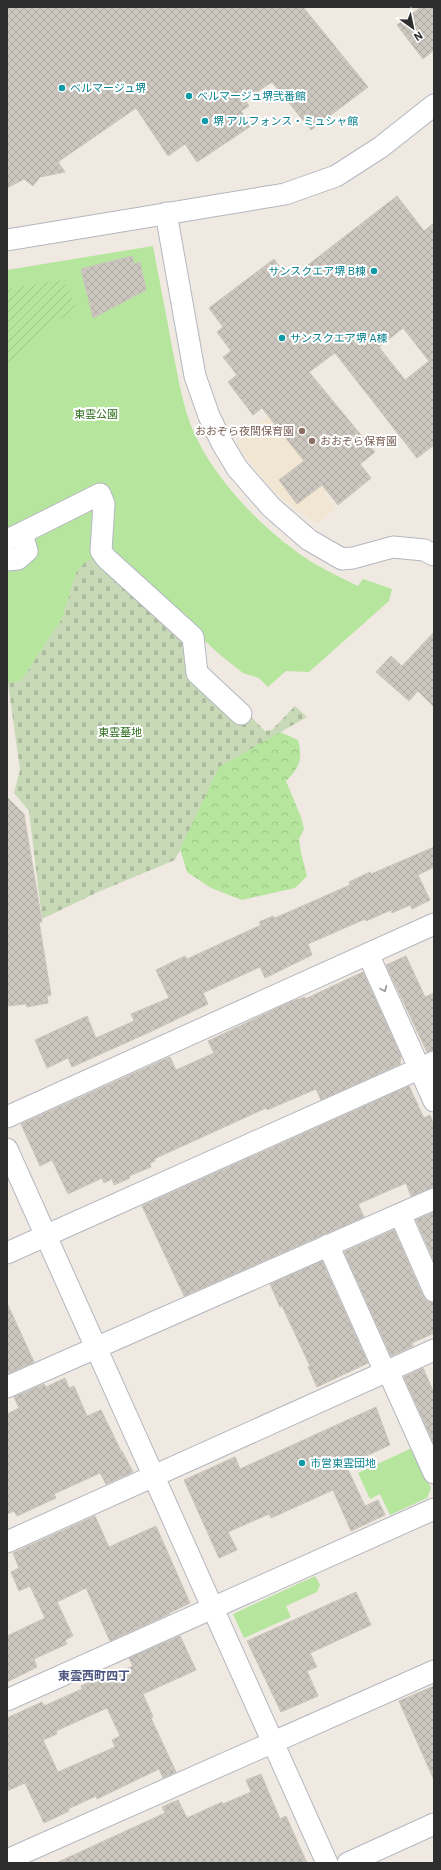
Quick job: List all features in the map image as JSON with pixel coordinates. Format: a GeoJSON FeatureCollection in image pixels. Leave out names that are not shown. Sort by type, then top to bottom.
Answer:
{"type":"FeatureCollection","features":[{"type":"Feature","properties":{"kind":"street"},"geometry":{"type":"LineString","coordinates":[[7,240],[285,194],[336,176],[380,147],[434,105]]}},
{"type":"Feature","properties":{"kind":"street"},"geometry":{"type":"LineString","coordinates":[[166,213],[195,376],[209,416],[222,443],[238,468],[271,507],[309,540],[342,559],[353,558],[393,547],[431,549]]}},
{"type":"Feature","properties":{"kind":"street"},"geometry":{"type":"LineString","coordinates":[[7,560],[18,559],[27,551],[14,536],[100,494],[104,504],[101,551],[106,558],[193,637],[197,673],[241,714]]}},
{"type":"Feature","properties":{"kind":"street"},"geometry":{"type":"LineString","coordinates":[[7,1117],[434,924]]}},
{"type":"Feature","properties":{"kind":"street"},"geometry":{"type":"LineString","coordinates":[[368,954],[427,1066],[434,1101]]}},
{"type":"Feature","properties":{"kind":"street"},"geometry":{"type":"LineString","coordinates":[[7,1253],[427,1066]]}},
{"type":"Feature","properties":{"kind":"street"},"geometry":{"type":"LineString","coordinates":[[7,1149],[327,1863]]}},
{"type":"Feature","properties":{"kind":"street"},"geometry":{"type":"LineString","coordinates":[[7,1387],[434,1199]]}},
{"type":"Feature","properties":{"kind":"street"},"geometry":{"type":"LineString","coordinates":[[400,1214],[434,1291]]}},
{"type":"Feature","properties":{"kind":"street"},"geometry":{"type":"LineString","coordinates":[[328,1245],[434,1474]]}},
{"type":"Feature","properties":{"kind":"street"},"geometry":{"type":"LineString","coordinates":[[7,1542],[434,1350]]}},
{"type":"Feature","properties":{"kind":"street"},"geometry":{"type":"LineString","coordinates":[[7,1700],[434,1509]]}},
{"type":"Feature","properties":{"kind":"street"},"geometry":{"type":"LineString","coordinates":[[7,1860],[434,1671]]}},
{"type":"Feature","properties":{"kind":"street"},"geometry":{"type":"LineString","coordinates":[[348,1863],[434,1824]]}},
{"type":"Feature","properties":{"kind":"shaded area"},"geometry":{"type":"Polygon","coordinates":[[[299,391],[358,467],[324,495],[335,508],[317,524],[274,493],[236,443],[299,391]]]}},
{"type":"Feature","properties":{"kind":"green space","name":"東雲公園"},"geometry":{"type":"Polygon","coordinates":[[[153,246],[179,384],[189,420],[198,441],[210,462],[241,502],[278,537],[297,552],[320,567],[358,586],[363,579],[392,589],[389,601],[309,672],[286,671],[268,687],[259,678],[243,673],[219,654],[107,549],[77,571],[62,619],[21,681],[8,683],[7,569],[14,570],[25,566],[7,529],[7,270],[153,246]]]}},
{"type":"Feature","properties":{"kind":"green space"},"geometry":{"type":"Polygon","coordinates":[[[63,280],[77,308],[40,335],[7,367],[7,289],[63,280]]]}},
{"type":"Feature","properties":{"kind":"green space","name":"東雲墓地"},"geometry":{"type":"Polygon","coordinates":[[[110,551],[204,639],[205,670],[265,731],[272,730],[295,706],[307,717],[219,767],[175,860],[98,892],[42,919],[29,811],[14,793],[20,770],[8,683],[21,681],[62,619],[77,571],[85,562],[110,551]]]}},
{"type":"Feature","properties":{"kind":"green space"},"geometry":{"type":"Polygon","coordinates":[[[280,732],[298,740],[300,752],[299,762],[286,781],[301,817],[304,829],[299,839],[307,876],[295,888],[242,900],[211,888],[187,872],[167,805],[258,733],[280,732]]]}},
{"type":"Feature","properties":{"kind":"green space"},"geometry":{"type":"Polygon","coordinates":[[[412,1448],[431,1488],[427,1498],[390,1515],[380,1494],[370,1499],[358,1473],[412,1448]]]}},
{"type":"Feature","properties":{"kind":"green space"},"geometry":{"type":"Polygon","coordinates":[[[315,1576],[320,1585],[317,1592],[286,1606],[291,1617],[244,1638],[233,1614],[315,1576]]]}},
{"type":"Feature","properties":{"kind":"building"},"geometry":{"type":"Polygon","coordinates":[[[7,7],[303,7],[368,87],[311,130],[272,82],[245,100],[249,106],[241,111],[251,126],[197,162],[185,144],[168,156],[136,108],[58,162],[65,172],[40,177],[33,186],[24,179],[7,188],[7,7]]]}},
{"type":"Feature","properties":{"kind":"building"},"geometry":{"type":"Polygon","coordinates":[[[421,7],[434,7],[434,50],[423,59],[397,25],[421,7]]]}},
{"type":"Feature","properties":{"kind":"building"},"geometry":{"type":"Polygon","coordinates":[[[397,196],[424,231],[434,223],[434,445],[417,458],[335,353],[309,372],[375,452],[360,464],[371,478],[338,505],[322,485],[297,504],[279,480],[304,461],[262,408],[253,415],[228,382],[237,375],[223,357],[231,351],[217,332],[223,327],[209,308],[274,259],[286,275],[292,271],[295,275],[397,196]],[[403,328],[379,347],[405,380],[429,361],[403,328]]]}},
{"type":"Feature","properties":{"kind":"building"},"geometry":{"type":"Polygon","coordinates":[[[132,256],[134,264],[140,262],[146,290],[93,318],[81,269],[132,256]]]}},
{"type":"Feature","properties":{"kind":"building"},"geometry":{"type":"Polygon","coordinates":[[[434,632],[434,707],[418,691],[409,701],[376,672],[391,656],[402,666],[434,632]]]}},
{"type":"Feature","properties":{"kind":"building"},"geometry":{"type":"Polygon","coordinates":[[[7,797],[24,814],[42,922],[39,922],[51,995],[47,996],[48,1003],[27,1007],[26,1004],[7,1006],[7,797]]]}},
{"type":"Feature","properties":{"kind":"building"},"geometry":{"type":"Polygon","coordinates":[[[434,847],[434,867],[418,875],[430,900],[412,909],[410,905],[392,913],[391,910],[366,921],[365,919],[308,944],[312,955],[265,978],[260,967],[203,993],[208,1004],[72,1067],[68,1058],[47,1068],[35,1040],[87,1016],[96,1038],[134,1021],[131,1014],[169,998],[156,970],[185,956],[187,959],[261,925],[259,922],[273,916],[275,918],[350,885],[349,882],[370,872],[371,874],[434,847]]]}},
{"type":"Feature","properties":{"kind":"building"},"geometry":{"type":"Polygon","coordinates":[[[406,956],[425,997],[434,993],[434,1050],[427,1052],[386,965],[406,956]]]}},
{"type":"Feature","properties":{"kind":"building"},"geometry":{"type":"Polygon","coordinates":[[[363,972],[401,1056],[400,1064],[321,1100],[316,1089],[267,1110],[266,1108],[154,1159],[155,1161],[150,1163],[151,1167],[129,1176],[130,1178],[114,1185],[112,1179],[104,1183],[102,1178],[68,1194],[52,1160],[40,1166],[21,1124],[170,1057],[176,1070],[214,1053],[208,1041],[290,1002],[305,997],[305,999],[363,972]]]}},
{"type":"Feature","properties":{"kind":"building"},"geometry":{"type":"Polygon","coordinates":[[[409,1086],[424,1118],[430,1115],[434,1125],[434,1187],[411,1196],[406,1183],[358,1204],[364,1217],[184,1296],[142,1206],[409,1086]]]}},
{"type":"Feature","properties":{"kind":"building"},"geometry":{"type":"Polygon","coordinates":[[[434,1212],[434,1261],[416,1220],[434,1212]]]}},
{"type":"Feature","properties":{"kind":"building"},"geometry":{"type":"Polygon","coordinates":[[[394,1230],[423,1296],[427,1301],[434,1303],[434,1333],[412,1343],[413,1346],[391,1356],[344,1252],[394,1230]]]}},
{"type":"Feature","properties":{"kind":"building"},"geometry":{"type":"Polygon","coordinates":[[[322,1261],[368,1363],[317,1387],[308,1367],[310,1366],[270,1284],[322,1261]]]}},
{"type":"Feature","properties":{"kind":"building"},"geometry":{"type":"Polygon","coordinates":[[[7,1303],[34,1362],[7,1374],[7,1303]]]}},
{"type":"Feature","properties":{"kind":"building"},"geometry":{"type":"Polygon","coordinates":[[[423,1368],[434,1393],[434,1444],[404,1377],[423,1368]]]}},
{"type":"Feature","properties":{"kind":"building"},"geometry":{"type":"Polygon","coordinates":[[[65,1378],[69,1388],[74,1386],[87,1416],[101,1410],[133,1472],[106,1484],[100,1473],[54,1494],[56,1498],[17,1516],[14,1511],[7,1514],[7,1414],[19,1408],[14,1397],[44,1384],[46,1387],[65,1378]]]}},
{"type":"Feature","properties":{"kind":"building","name":"市営東雲団地"},"geometry":{"type":"Polygon","coordinates":[[[376,1407],[390,1445],[346,1465],[365,1506],[378,1500],[385,1515],[351,1531],[333,1490],[271,1518],[269,1514],[228,1532],[237,1550],[219,1558],[184,1480],[235,1457],[240,1469],[376,1407]]]}},
{"type":"Feature","properties":{"kind":"building"},"geometry":{"type":"Polygon","coordinates":[[[95,1516],[109,1547],[156,1526],[190,1603],[110,1641],[86,1588],[57,1602],[73,1636],[65,1640],[67,1644],[34,1659],[37,1667],[7,1682],[7,1636],[45,1618],[30,1586],[19,1591],[11,1572],[19,1568],[13,1553],[95,1516]]]}},
{"type":"Feature","properties":{"kind":"building"},"geometry":{"type":"Polygon","coordinates":[[[356,1592],[371,1625],[310,1653],[317,1667],[307,1671],[318,1696],[281,1712],[247,1641],[356,1592]]]}},
{"type":"Feature","properties":{"kind":"building"},"geometry":{"type":"Polygon","coordinates":[[[180,1636],[196,1670],[143,1694],[153,1717],[151,1718],[176,1772],[163,1778],[159,1769],[97,1799],[96,1796],[68,1809],[69,1811],[44,1823],[25,1783],[7,1791],[7,1718],[42,1702],[44,1706],[82,1689],[81,1686],[104,1675],[106,1678],[133,1666],[129,1658],[180,1636]],[[107,1708],[56,1731],[57,1734],[43,1740],[58,1772],[115,1747],[112,1740],[120,1736],[107,1708]]]}},
{"type":"Feature","properties":{"kind":"building"},"geometry":{"type":"Polygon","coordinates":[[[434,1686],[434,1780],[399,1701],[434,1686]]]}},
{"type":"Feature","properties":{"kind":"building"},"geometry":{"type":"Polygon","coordinates":[[[261,1774],[280,1819],[286,1816],[307,1863],[56,1863],[165,1813],[162,1807],[178,1800],[187,1818],[222,1802],[223,1804],[251,1792],[246,1780],[261,1774]]]}},
{"type":"Feature","properties":{"kind":"place","name":"ベルマージュ堺"},"geometry":{"type":"Point","coordinates":[62,88]}},
{"type":"Feature","properties":{"kind":"place","name":"ベルマージュ堺弐番館"},"geometry":{"type":"Point","coordinates":[189,96]}},
{"type":"Feature","properties":{"kind":"place","name":"堺 アルフォンス・ミュシャ館"},"geometry":{"type":"Point","coordinates":[205,121]}},
{"type":"Feature","properties":{"kind":"place","name":"サンスクエア堺 B棟"},"geometry":{"type":"Point","coordinates":[374,271]}},
{"type":"Feature","properties":{"kind":"place","name":"サンスクエア堺 A棟"},"geometry":{"type":"Point","coordinates":[282,338]}},
{"type":"Feature","properties":{"kind":"place","name":"おおぞら夜間保育園"},"geometry":{"type":"Point","coordinates":[302,431]}},
{"type":"Feature","properties":{"kind":"place","name":"おおぞら保育園"},"geometry":{"type":"Point","coordinates":[312,441]}},
{"type":"Feature","properties":{"kind":"place","name":"市営東雲団地"},"geometry":{"type":"Point","coordinates":[302,1463]}},
{"type":"Feature","properties":{"kind":"district","name":"東雲西町四丁"},"geometry":{"type":"Point","coordinates":[94,1676]}}]}
